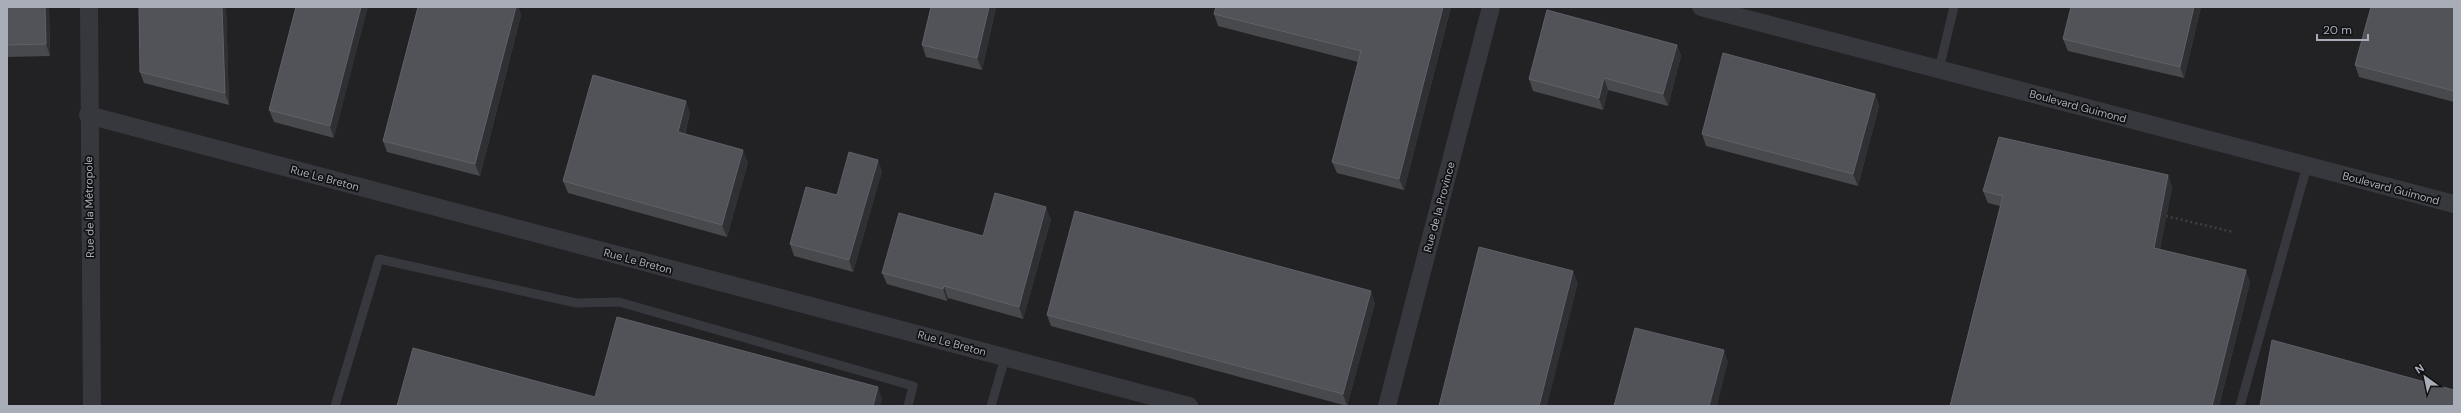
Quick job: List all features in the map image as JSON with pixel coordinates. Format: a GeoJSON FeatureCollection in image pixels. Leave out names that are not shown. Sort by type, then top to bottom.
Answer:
{"type":"FeatureCollection","features":[{"type":"Feature","properties":{"kind":"street","name":"Rue de la Métropole"},"geometry":{"type":"LineString","coordinates":[[88,7],[92,406]]}},
{"type":"Feature","properties":{"kind":"street","name":"Rue de la Province"},"geometry":{"type":"LineString","coordinates":[[1387,406],[1491,7]]}},
{"type":"Feature","properties":{"kind":"street","name":"Boulevard Guimond"},"geometry":{"type":"LineString","coordinates":[[1701,7],[2454,204]]}},
{"type":"Feature","properties":{"kind":"street","name":"Rue Le Breton"},"geometry":{"type":"LineString","coordinates":[[88,115],[1189,406]]}},
{"type":"Feature","properties":{"kind":"lane"},"geometry":{"type":"LineString","coordinates":[[1939,69],[1954,7]]}},
{"type":"Feature","properties":{"kind":"lane"},"geometry":{"type":"LineString","coordinates":[[2240,406],[2307,166]]}},
{"type":"Feature","properties":{"kind":"lane"},"geometry":{"type":"LineString","coordinates":[[335,406],[379,259],[576,304],[620,302],[914,386],[908,406]]}},
{"type":"Feature","properties":{"kind":"lane"},"geometry":{"type":"LineString","coordinates":[[991,406],[1005,358]]}},
{"type":"Feature","properties":{"kind":"path"},"geometry":{"type":"LineString","coordinates":[[2166,216],[2233,232]]}},
{"type":"Feature","properties":{"kind":"shaded area"},"geometry":{"type":"Polygon","coordinates":[[[7,7],[2454,7],[2454,406],[7,406],[7,7]]]}},
{"type":"Feature","properties":{"kind":"building"},"geometry":{"type":"Polygon","coordinates":[[[7,7],[45,7],[46,44],[7,45],[7,7]]]}},
{"type":"Feature","properties":{"kind":"building"},"geometry":{"type":"Polygon","coordinates":[[[139,7],[222,7],[225,93],[140,72],[139,7]]]}},
{"type":"Feature","properties":{"kind":"building"},"geometry":{"type":"Polygon","coordinates":[[[296,7],[361,7],[330,126],[269,110],[296,7]]]}},
{"type":"Feature","properties":{"kind":"building"},"geometry":{"type":"Polygon","coordinates":[[[418,7],[516,7],[475,164],[383,141],[418,7]]]}},
{"type":"Feature","properties":{"kind":"building"},"geometry":{"type":"Polygon","coordinates":[[[931,7],[989,7],[977,58],[922,45],[931,7]]]}},
{"type":"Feature","properties":{"kind":"building"},"geometry":{"type":"Polygon","coordinates":[[[1216,7],[1443,7],[1399,179],[1332,162],[1361,51],[1214,14],[1216,7]]]}},
{"type":"Feature","properties":{"kind":"building"},"geometry":{"type":"Polygon","coordinates":[[[2071,7],[2194,7],[2180,67],[2063,39],[2071,7]]]}},
{"type":"Feature","properties":{"kind":"building"},"geometry":{"type":"Polygon","coordinates":[[[2371,7],[2454,7],[2454,91],[2355,65],[2371,7]]]}},
{"type":"Feature","properties":{"kind":"building"},"geometry":{"type":"Polygon","coordinates":[[[1547,10],[1677,45],[1663,94],[1604,78],[1599,98],[1529,79],[1547,10]]]}},
{"type":"Feature","properties":{"kind":"building"},"geometry":{"type":"Polygon","coordinates":[[[1723,53],[1875,94],[1853,174],[1702,134],[1723,53]]]}},
{"type":"Feature","properties":{"kind":"building"},"geometry":{"type":"Polygon","coordinates":[[[593,75],[686,101],[678,132],[743,150],[722,225],[563,181],[593,75]]]}},
{"type":"Feature","properties":{"kind":"building"},"geometry":{"type":"Polygon","coordinates":[[[1999,137],[2168,175],[2154,248],[2246,270],[2212,406],[1950,406],[2003,196],[1983,191],[1999,137]]]}},
{"type":"Feature","properties":{"kind":"building"},"geometry":{"type":"Polygon","coordinates":[[[849,152],[878,160],[849,260],[790,244],[806,187],[837,195],[849,152]]]}},
{"type":"Feature","properties":{"kind":"building"},"geometry":{"type":"Polygon","coordinates":[[[995,193],[1046,207],[1019,307],[944,286],[943,289],[882,273],[899,213],[983,236],[995,193]]]}},
{"type":"Feature","properties":{"kind":"building"},"geometry":{"type":"Polygon","coordinates":[[[1075,211],[1371,291],[1343,394],[1047,315],[1075,211]]]}},
{"type":"Feature","properties":{"kind":"building"},"geometry":{"type":"Polygon","coordinates":[[[1479,247],[1573,271],[1539,406],[1439,406],[1479,247]]]}},
{"type":"Feature","properties":{"kind":"building"},"geometry":{"type":"Polygon","coordinates":[[[617,317],[878,387],[873,406],[397,406],[413,348],[595,397],[617,317]]]}},
{"type":"Feature","properties":{"kind":"building"},"geometry":{"type":"Polygon","coordinates":[[[1635,328],[1724,350],[1709,406],[1614,406],[1635,328]]]}},
{"type":"Feature","properties":{"kind":"building"},"geometry":{"type":"Polygon","coordinates":[[[2272,340],[2454,390],[2454,406],[2260,406],[2272,340]]]}}]}
